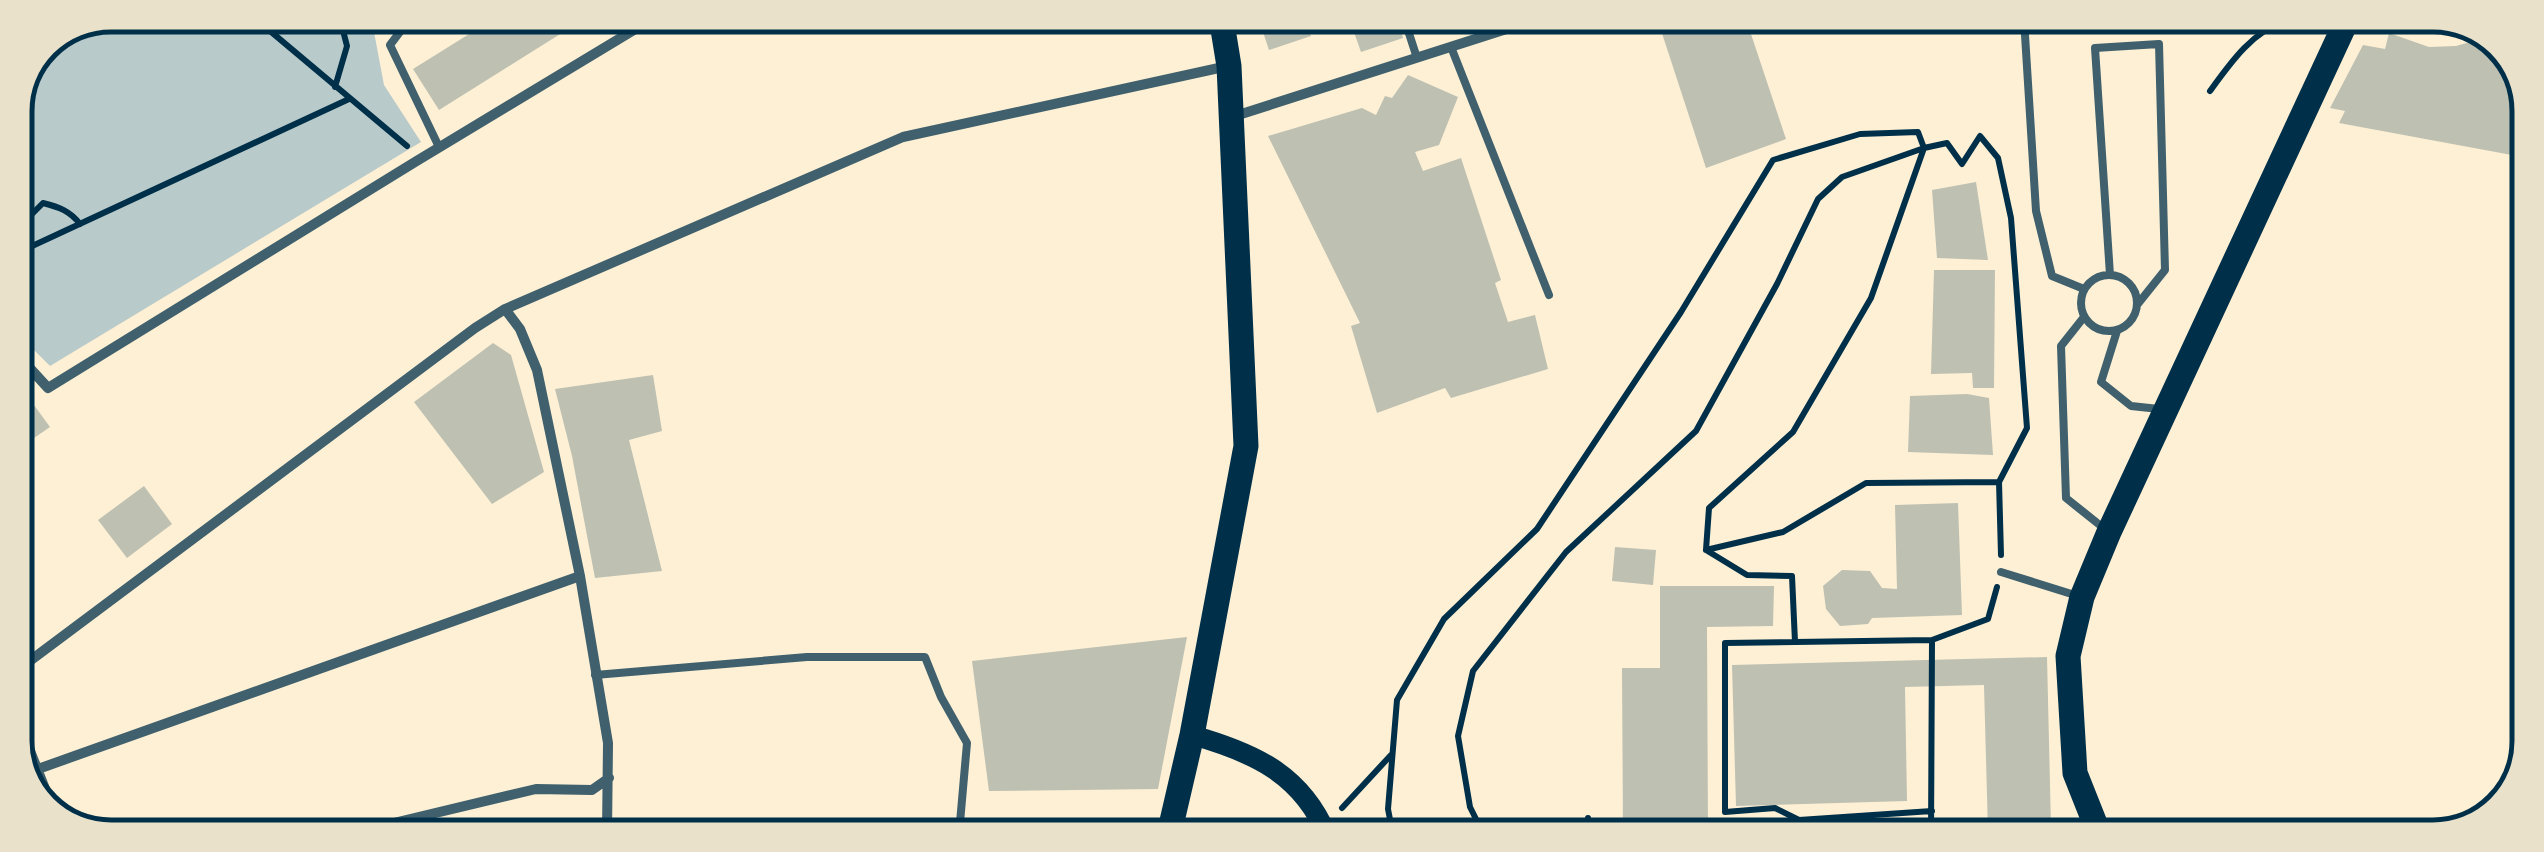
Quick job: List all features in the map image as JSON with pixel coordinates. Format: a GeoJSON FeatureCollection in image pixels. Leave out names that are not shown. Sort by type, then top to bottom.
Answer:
{"type":"FeatureCollection","features":[{"type":"Feature","properties":{"kind":"main road"},"geometry":{"type":"LineString","coordinates":[[1171,820],[1192,735],[1246,446],[1232,118],[1224,32]]}},
{"type":"Feature","properties":{"kind":"main road"},"geometry":{"type":"LineString","coordinates":[[2094,820],[2075,773],[2068,656],[2082,597],[2340,32]]}},
{"type":"Feature","properties":{"kind":"main road"},"geometry":{"type":"LineString","coordinates":[[1192,735],[1236,748],[1268,764],[1298,790],[1319,820]]}},
{"type":"Feature","properties":{"kind":"street"},"geometry":{"type":"LineString","coordinates":[[32,371],[48,388],[630,32]]}},
{"type":"Feature","properties":{"kind":"street"},"geometry":{"type":"LineString","coordinates":[[1232,118],[1497,32]]}},
{"type":"Feature","properties":{"kind":"street"},"geometry":{"type":"LineString","coordinates":[[33,659],[504,308],[903,137],[1229,66]]}},
{"type":"Feature","properties":{"kind":"street"},"geometry":{"type":"LineString","coordinates":[[504,308],[520,330],[537,370],[580,576],[608,744],[608,820]]}},
{"type":"Feature","properties":{"kind":"street"},"geometry":{"type":"LineString","coordinates":[[38,769],[580,576]]}},
{"type":"Feature","properties":{"kind":"street"},"geometry":{"type":"LineString","coordinates":[[36,765],[40,774]]}},
{"type":"Feature","properties":{"kind":"street"},"geometry":{"type":"LineString","coordinates":[[406,820],[536,789],[592,790],[609,778]]}},
{"type":"Feature","properties":{"kind":"lane"},"geometry":{"type":"LineString","coordinates":[[399,32],[390,44],[439,147]]}},
{"type":"Feature","properties":{"kind":"lane"},"geometry":{"type":"LineString","coordinates":[[1409,32],[1417,58]]}},
{"type":"Feature","properties":{"kind":"lane"},"geometry":{"type":"LineString","coordinates":[[2025,32],[2036,211],[2052,276],[2084,289]]}},
{"type":"Feature","properties":{"kind":"lane"},"geometry":{"type":"LineString","coordinates":[[2110,275],[2095,48],[2159,44],[2165,270],[2138,305],[2130,323],[2117,330],[2095,329],[2080,308],[2084,289],[2099,276],[2110,275],[2128,282],[2138,305]]}},
{"type":"Feature","properties":{"kind":"lane"},"geometry":{"type":"LineString","coordinates":[[1451,47],[1549,295]]}},
{"type":"Feature","properties":{"kind":"lane"},"geometry":{"type":"LineString","coordinates":[[2084,318],[2061,346],[2066,498],[2109,532]]}},
{"type":"Feature","properties":{"kind":"lane"},"geometry":{"type":"LineString","coordinates":[[2117,330],[2100,382],[2131,406],[2166,410]]}},
{"type":"Feature","properties":{"kind":"lane"},"geometry":{"type":"LineString","coordinates":[[2001,572],[2082,597]]}},
{"type":"Feature","properties":{"kind":"lane"},"geometry":{"type":"LineString","coordinates":[[595,676],[807,656],[925,658],[941,697],[968,743],[960,820]]}},
{"type":"Feature","properties":{"kind":"path"},"geometry":{"type":"LineString","coordinates":[[270,32],[413,151]]}},
{"type":"Feature","properties":{"kind":"path"},"geometry":{"type":"LineString","coordinates":[[335,87],[347,46],[343,32]]}},
{"type":"Feature","properties":{"kind":"path"},"geometry":{"type":"LineString","coordinates":[[2210,91],[2240,50],[2265,32]]}},
{"type":"Feature","properties":{"kind":"path"},"geometry":{"type":"LineString","coordinates":[[32,246],[349,99]]}},
{"type":"Feature","properties":{"kind":"path"},"geometry":{"type":"LineString","coordinates":[[1390,820],[1397,700],[1444,619],[1537,529],[1681,312],[1774,160],[1860,134],[1918,132],[1924,148],[1872,298],[1793,432],[1709,508],[1706,550]]}},
{"type":"Feature","properties":{"kind":"path"},"geometry":{"type":"LineString","coordinates":[[1476,820],[1470,807],[1458,736],[1473,670],[1566,552],[1696,431],[1777,284],[1818,198],[1842,177],[1924,148],[1947,143],[1962,164],[1980,136],[1998,158],[2012,218],[2027,428],[1999,482],[2001,572],[1988,619],[1932,640],[1725,643],[1724,812],[1775,808],[1799,820],[1932,811]]}},
{"type":"Feature","properties":{"kind":"path"},"geometry":{"type":"LineString","coordinates":[[32,214],[43,204],[59,207],[80,224]]}},
{"type":"Feature","properties":{"kind":"path"},"geometry":{"type":"LineString","coordinates":[[1706,550],[1783,532],[1866,483],[1999,482]]}},
{"type":"Feature","properties":{"kind":"path"},"geometry":{"type":"LineString","coordinates":[[1706,550],[1747,575],[1792,576],[1795,642]]}},
{"type":"Feature","properties":{"kind":"path"},"geometry":{"type":"LineString","coordinates":[[1932,640],[1932,820]]}},
{"type":"Feature","properties":{"kind":"path"},"geometry":{"type":"LineString","coordinates":[[1313,809],[1332,820],[1392,753]]}},
{"type":"Feature","properties":{"kind":"shaded area"},"geometry":{"type":"Polygon","coordinates":[[[111,32],[374,32],[384,85],[421,142],[50,366],[32,348],[32,111],[38,81],[56,56],[81,38],[111,32]]]}},
{"type":"Feature","properties":{"kind":"building"},"geometry":{"type":"Polygon","coordinates":[[[472,32],[563,32],[439,110],[413,69],[472,32]]]}},
{"type":"Feature","properties":{"kind":"building"},"geometry":{"type":"Polygon","coordinates":[[[1263,32],[1309,32],[1311,36],[1269,50],[1263,32]]]}},
{"type":"Feature","properties":{"kind":"building"},"geometry":{"type":"Polygon","coordinates":[[[1354,32],[1401,32],[1403,38],[1361,52],[1354,32]]]}},
{"type":"Feature","properties":{"kind":"building"},"geometry":{"type":"Polygon","coordinates":[[[1662,32],[1750,32],[1786,139],[1706,168],[1662,32]]]}},
{"type":"Feature","properties":{"kind":"building"},"geometry":{"type":"Polygon","coordinates":[[[2389,33],[2429,47],[2470,42],[2481,49],[2495,63],[2507,86],[2511,155],[2339,123],[2345,111],[2330,108],[2363,45],[2385,49],[2389,33]]]}},
{"type":"Feature","properties":{"kind":"building"},"geometry":{"type":"Polygon","coordinates":[[[1408,75],[1458,97],[1439,145],[1415,152],[1423,171],[1461,158],[1501,280],[1495,283],[1508,322],[1535,315],[1548,369],[1451,398],[1445,388],[1377,413],[1351,326],[1360,323],[1268,136],[1362,108],[1376,115],[1385,96],[1392,98],[1408,75]]]}},
{"type":"Feature","properties":{"kind":"building"},"geometry":{"type":"Polygon","coordinates":[[[1976,182],[1988,260],[1937,258],[1932,190],[1976,182]]]}},
{"type":"Feature","properties":{"kind":"building"},"geometry":{"type":"Polygon","coordinates":[[[1934,270],[1995,270],[1994,388],[1973,388],[1972,373],[1931,374],[1934,270]]]}},
{"type":"Feature","properties":{"kind":"building"},"geometry":{"type":"Polygon","coordinates":[[[493,343],[511,355],[544,472],[492,504],[414,402],[493,343]]]}},
{"type":"Feature","properties":{"kind":"building"},"geometry":{"type":"Polygon","coordinates":[[[653,375],[662,431],[629,440],[662,571],[595,578],[555,389],[653,375]]]}},
{"type":"Feature","properties":{"kind":"building"},"geometry":{"type":"Polygon","coordinates":[[[1967,394],[1989,398],[1993,455],[1908,452],[1910,396],[1967,394]]]}},
{"type":"Feature","properties":{"kind":"building"},"geometry":{"type":"Polygon","coordinates":[[[32,403],[50,427],[33,439],[32,403]]]}},
{"type":"Feature","properties":{"kind":"building"},"geometry":{"type":"Polygon","coordinates":[[[144,486],[172,524],[127,558],[98,520],[144,486]]]}},
{"type":"Feature","properties":{"kind":"building"},"geometry":{"type":"Polygon","coordinates":[[[1958,503],[1962,615],[1872,618],[1868,624],[1840,626],[1826,609],[1823,586],[1842,570],[1870,571],[1882,588],[1897,589],[1895,505],[1958,503]]]}},
{"type":"Feature","properties":{"kind":"building"},"geometry":{"type":"Polygon","coordinates":[[[1615,547],[1656,550],[1653,585],[1612,581],[1615,547]]]}},
{"type":"Feature","properties":{"kind":"building"},"geometry":{"type":"Polygon","coordinates":[[[1660,586],[1774,586],[1773,626],[1707,627],[1708,820],[1623,820],[1622,668],[1660,668],[1660,586]]]}},
{"type":"Feature","properties":{"kind":"building"},"geometry":{"type":"Polygon","coordinates":[[[1187,637],[1158,789],[989,791],[972,661],[1187,637]]]}},
{"type":"Feature","properties":{"kind":"building"},"geometry":{"type":"Polygon","coordinates":[[[2047,657],[2051,820],[1988,820],[1984,685],[1905,687],[1907,801],[1736,806],[1732,665],[2047,657]]]}}]}
